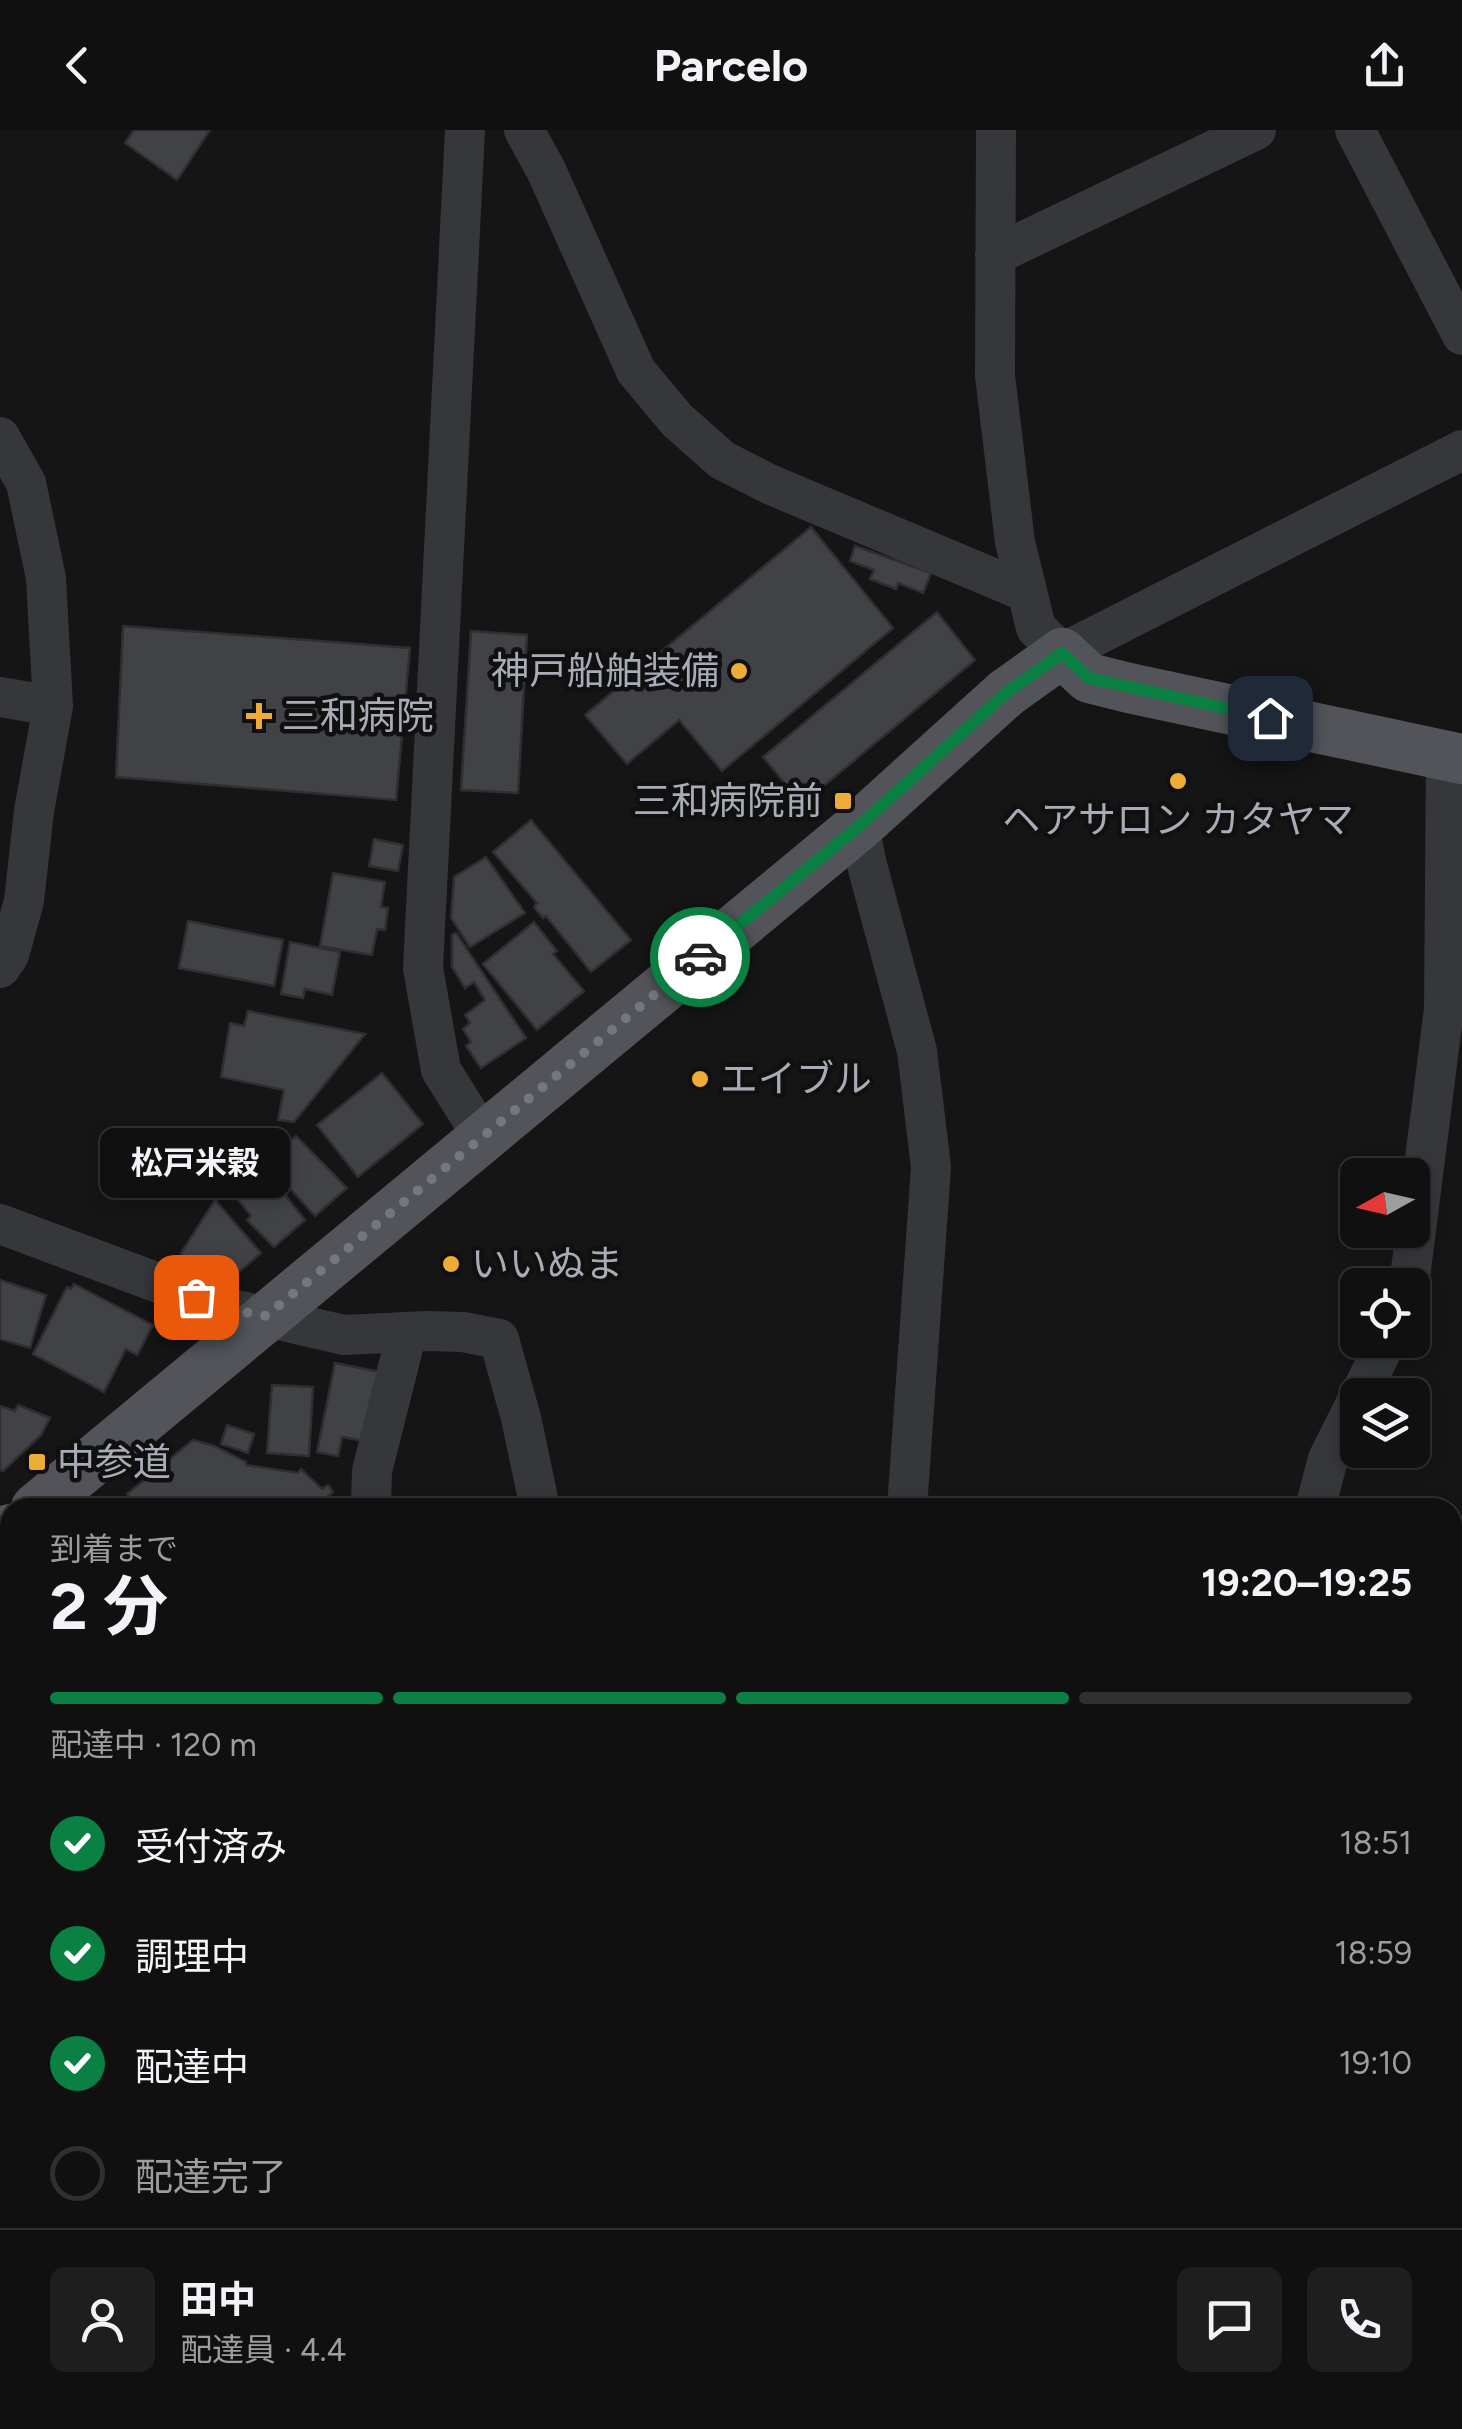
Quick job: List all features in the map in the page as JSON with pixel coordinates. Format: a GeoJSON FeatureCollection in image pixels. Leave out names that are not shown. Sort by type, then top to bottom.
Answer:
{"type":"FeatureCollection","features":[{"type":"Feature","properties":{"kind":"main road"},"geometry":{"type":"LineString","coordinates":[[48,1498],[859,826],[1006,693],[1062,653],[1089,678],[1454,757]]}},
{"type":"Feature","properties":{"kind":"street"},"geometry":{"type":"LineString","coordinates":[[465,130],[423,968],[441,1070],[482,1137]]}},
{"type":"Feature","properties":{"kind":"street"},"geometry":{"type":"LineString","coordinates":[[524,130],[546,170],[636,371],[678,420],[722,460],[768,484],[1026,592]]}},
{"type":"Feature","properties":{"kind":"street"},"geometry":{"type":"LineString","coordinates":[[996,130],[995,376],[1015,542],[1036,628],[1062,653],[1462,450]]}},
{"type":"Feature","properties":{"kind":"street"},"geometry":{"type":"LineString","coordinates":[[995,254],[1256,130]]}},
{"type":"Feature","properties":{"kind":"street"},"geometry":{"type":"LineString","coordinates":[[1355,130],[1462,335]]}},
{"type":"Feature","properties":{"kind":"street"},"geometry":{"type":"LineString","coordinates":[[0,437],[26,484],[46,578],[53,706],[34,810],[24,900],[9,956],[0,968]]}},
{"type":"Feature","properties":{"kind":"street"},"geometry":{"type":"LineString","coordinates":[[0,698],[53,706]]}},
{"type":"Feature","properties":{"kind":"street"},"geometry":{"type":"LineString","coordinates":[[1411,1268],[1444,1009],[1454,757]]}},
{"type":"Feature","properties":{"kind":"street"},"geometry":{"type":"LineString","coordinates":[[859,826],[917,1051],[931,1167],[909,1498]]}},
{"type":"Feature","properties":{"kind":"street"},"geometry":{"type":"LineString","coordinates":[[0,1224],[222,1308],[344,1335],[464,1332],[499,1339],[522,1418],[538,1498]]}},
{"type":"Feature","properties":{"kind":"street"},"geometry":{"type":"LineString","coordinates":[[372,1498],[372,1472],[407,1332]]}},
{"type":"Feature","properties":{"kind":"street"},"geometry":{"type":"LineString","coordinates":[[1318,1498],[1328,1459],[1340,1435]]}},
{"type":"Feature","properties":{"kind":"building"},"geometry":{"type":"Polygon","coordinates":[[[134,130],[210,130],[177,180],[125,143],[134,130]]]}},
{"type":"Feature","properties":{"kind":"building","name":"神戸船舶装備"},"geometry":{"type":"Polygon","coordinates":[[[811,527],[893,628],[722,771],[679,720],[627,764],[585,715],[811,527]]]}},
{"type":"Feature","properties":{"kind":"building"},"geometry":{"type":"Polygon","coordinates":[[[855,546],[931,573],[923,593],[898,583],[896,589],[870,579],[874,570],[850,561],[855,546]]]}},
{"type":"Feature","properties":{"kind":"building"},"geometry":{"type":"Polygon","coordinates":[[[937,612],[975,660],[802,804],[763,757],[937,612]]]}},
{"type":"Feature","properties":{"kind":"building"},"geometry":{"type":"Polygon","coordinates":[[[123,626],[410,648],[396,800],[116,777],[123,626]]]}},
{"type":"Feature","properties":{"kind":"building"},"geometry":{"type":"Polygon","coordinates":[[[471,631],[527,635],[518,793],[461,790],[471,631]]]}},
{"type":"Feature","properties":{"kind":"building"},"geometry":{"type":"Polygon","coordinates":[[[531,820],[631,940],[591,972],[546,916],[543,918],[534,907],[537,903],[493,852],[531,820]]]}},
{"type":"Feature","properties":{"kind":"building"},"geometry":{"type":"Polygon","coordinates":[[[374,839],[403,845],[398,871],[369,866],[374,839]]]}},
{"type":"Feature","properties":{"kind":"building"},"geometry":{"type":"Polygon","coordinates":[[[486,857],[525,913],[470,947],[451,918],[454,877],[486,857]]]}},
{"type":"Feature","properties":{"kind":"building"},"geometry":{"type":"Polygon","coordinates":[[[333,873],[385,882],[381,907],[388,908],[385,930],[377,929],[372,955],[320,946],[333,873]]]}},
{"type":"Feature","properties":{"kind":"building"},"geometry":{"type":"Polygon","coordinates":[[[188,921],[283,940],[274,986],[179,968],[188,921]]]}},
{"type":"Feature","properties":{"kind":"building"},"geometry":{"type":"Polygon","coordinates":[[[534,922],[557,951],[553,954],[584,991],[537,1030],[483,964],[534,922]]]}},
{"type":"Feature","properties":{"kind":"building"},"geometry":{"type":"Polygon","coordinates":[[[456,933],[526,1038],[481,1068],[466,1046],[471,1042],[463,1029],[470,1023],[465,1015],[485,1000],[474,982],[465,988],[452,967],[452,935],[456,933]]]}},
{"type":"Feature","properties":{"kind":"building"},"geometry":{"type":"Polygon","coordinates":[[[290,942],[340,952],[332,995],[305,989],[303,998],[281,994],[290,942]]]}},
{"type":"Feature","properties":{"kind":"building"},"geometry":{"type":"Polygon","coordinates":[[[248,1011],[365,1034],[294,1122],[278,1120],[284,1090],[221,1077],[230,1023],[244,1026],[248,1011]]]}},
{"type":"Feature","properties":{"kind":"building"},"geometry":{"type":"Polygon","coordinates":[[[382,1073],[423,1124],[358,1177],[317,1125],[382,1073]]]}},
{"type":"Feature","properties":{"kind":"building"},"geometry":{"type":"Polygon","coordinates":[[[296,1136],[347,1188],[315,1216],[266,1162],[296,1136]]]}},
{"type":"Feature","properties":{"kind":"building"},"geometry":{"type":"Polygon","coordinates":[[[257,1160],[305,1220],[274,1247],[247,1220],[251,1216],[227,1186],[257,1160]]]}},
{"type":"Feature","properties":{"kind":"building"},"geometry":{"type":"Polygon","coordinates":[[[215,1200],[261,1253],[226,1283],[195,1272],[181,1253],[215,1200]]]}},
{"type":"Feature","properties":{"kind":"building"},"geometry":{"type":"Polygon","coordinates":[[[0,1280],[46,1295],[30,1348],[0,1339],[0,1280]]]}},
{"type":"Feature","properties":{"kind":"building"},"geometry":{"type":"Polygon","coordinates":[[[74,1284],[153,1325],[137,1355],[126,1349],[104,1392],[33,1354],[67,1287],[71,1289],[74,1284]]]}},
{"type":"Feature","properties":{"kind":"building"},"geometry":{"type":"Polygon","coordinates":[[[335,1363],[380,1372],[364,1441],[342,1437],[338,1456],[317,1452],[335,1363]]]}},
{"type":"Feature","properties":{"kind":"building"},"geometry":{"type":"Polygon","coordinates":[[[272,1385],[313,1387],[309,1456],[267,1453],[272,1385]]]}},
{"type":"Feature","properties":{"kind":"building"},"geometry":{"type":"Polygon","coordinates":[[[18,1405],[50,1418],[41,1435],[3,1471],[0,1406],[15,1411],[18,1405]]]}},
{"type":"Feature","properties":{"kind":"building"},"geometry":{"type":"Polygon","coordinates":[[[227,1425],[254,1434],[248,1453],[221,1444],[227,1425]]]}},
{"type":"Feature","properties":{"kind":"building"},"geometry":{"type":"Polygon","coordinates":[[[193,1440],[214,1446],[246,1465],[298,1473],[301,1469],[322,1489],[328,1485],[333,1492],[326,1498],[131,1498],[127,1494],[193,1440]]]}},
{"type":"Feature","properties":{"kind":"way so far"},"geometry":{"type":"LineString","coordinates":[[196,1297],[222,1308],[266,1316],[700,957]]}},
{"type":"Feature","properties":{"kind":"place","name":"神戸船舶装備"},"geometry":{"type":"Point","coordinates":[739,671]}},
{"type":"Feature","properties":{"kind":"place","name":"三和病院"},"geometry":{"type":"Point","coordinates":[259,716]}},
{"type":"Feature","properties":{"kind":"place","name":"ヘアサロン カタヤマ"},"geometry":{"type":"Point","coordinates":[1178,781]}},
{"type":"Feature","properties":{"kind":"place","name":"三和病院前"},"geometry":{"type":"Point","coordinates":[843,801]}},
{"type":"Feature","properties":{"kind":"place","name":"エイブル"},"geometry":{"type":"Point","coordinates":[700,1079]}},
{"type":"Feature","properties":{"kind":"place","name":"いいぬま"},"geometry":{"type":"Point","coordinates":[451,1264]}},
{"type":"Feature","properties":{"kind":"place","name":"松戸米穀"},"geometry":{"type":"Point","coordinates":[196,1297]}},
{"type":"Feature","properties":{"kind":"place","name":"中参道"},"geometry":{"type":"Point","coordinates":[37,1462]}},
{"type":"Feature","properties":{"kind":"route"},"geometry":{"type":"LineString","coordinates":[[700,957],[859,826],[1006,693],[1062,653],[1089,678],[1270,718]]}}]}
